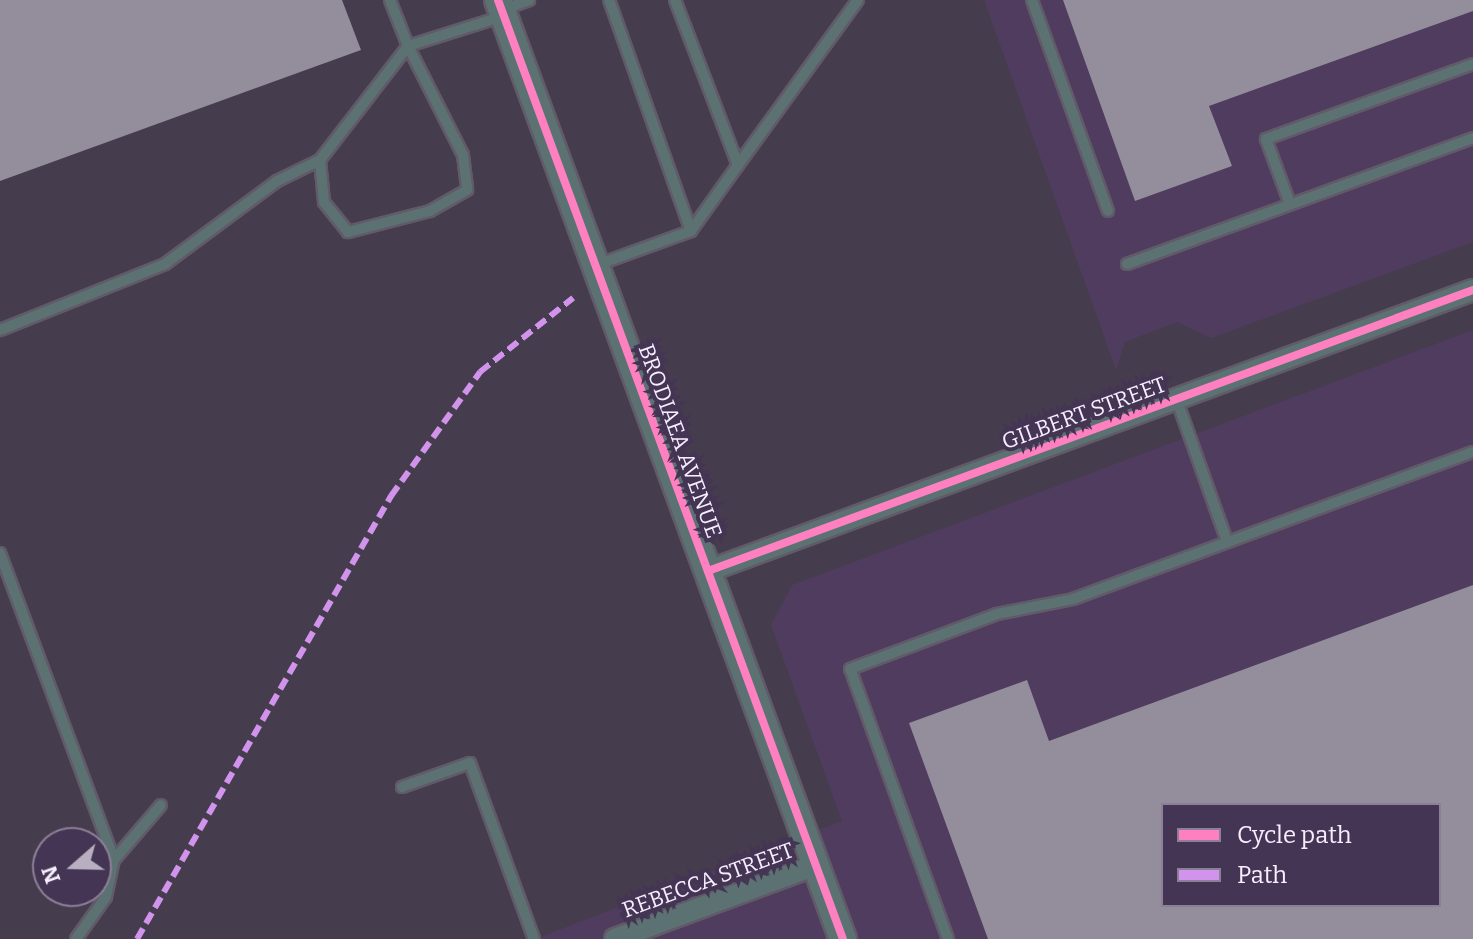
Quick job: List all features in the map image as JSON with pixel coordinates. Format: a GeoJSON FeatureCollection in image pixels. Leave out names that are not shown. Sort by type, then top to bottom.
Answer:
{"type":"FeatureCollection","features":[{"type":"Feature","properties":{"kind":"street","name":"BRODIAEA AVENUE"},"geometry":{"type":"LineString","coordinates":[[502,9],[843,939]]}},
{"type":"Feature","properties":{"kind":"street","name":"GILBERT STREET"},"geometry":{"type":"LineString","coordinates":[[708,571],[1473,290]]}},
{"type":"Feature","properties":{"kind":"street","name":"REBECCA STREET"},"geometry":{"type":"LineString","coordinates":[[615,939],[816,865]]}},
{"type":"Feature","properties":{"kind":"lane"},"geometry":{"type":"LineString","coordinates":[[320,160],[324,202],[348,232],[430,211],[467,190],[463,155],[408,46],[390,0]]}},
{"type":"Feature","properties":{"kind":"lane"},"geometry":{"type":"LineString","coordinates":[[0,330],[165,264],[277,181],[320,160],[408,46],[529,0]]}},
{"type":"Feature","properties":{"kind":"lane"},"geometry":{"type":"LineString","coordinates":[[609,0],[691,231]]}},
{"type":"Feature","properties":{"kind":"lane"},"geometry":{"type":"LineString","coordinates":[[675,0],[738,165]]}},
{"type":"Feature","properties":{"kind":"lane"},"geometry":{"type":"LineString","coordinates":[[597,265],[691,231],[858,0]]}},
{"type":"Feature","properties":{"kind":"lane"},"geometry":{"type":"LineString","coordinates":[[1032,0],[1108,211]]}},
{"type":"Feature","properties":{"kind":"lane"},"geometry":{"type":"LineString","coordinates":[[1290,204],[1266,139],[1473,64]]}},
{"type":"Feature","properties":{"kind":"lane"},"geometry":{"type":"LineString","coordinates":[[1127,264],[1473,138]]}},
{"type":"Feature","properties":{"kind":"lane"},"geometry":{"type":"LineString","coordinates":[[1176,398],[1227,541]]}},
{"type":"Feature","properties":{"kind":"lane"},"geometry":{"type":"LineString","coordinates":[[948,939],[850,669],[997,614],[1073,599],[1473,452]]}},
{"type":"Feature","properties":{"kind":"lane"},"geometry":{"type":"LineString","coordinates":[[0,553],[114,860]]}},
{"type":"Feature","properties":{"kind":"lane"},"geometry":{"type":"LineString","coordinates":[[402,787],[470,763],[534,939]]}},
{"type":"Feature","properties":{"kind":"lane"},"geometry":{"type":"LineString","coordinates":[[76,939],[106,897],[114,860],[161,805]]}},
{"type":"Feature","properties":{"kind":"shaded area"},"geometry":{"type":"Polygon","coordinates":[[[984,0],[1473,0],[1473,242],[1211,338],[1177,322],[1125,342],[1116,370],[984,0]]]}},
{"type":"Feature","properties":{"kind":"shaded area"},"geometry":{"type":"Polygon","coordinates":[[[1473,330],[1473,939],[535,939],[842,821],[771,625],[792,585],[1473,330]]]}},
{"type":"Feature","properties":{"kind":"building"},"geometry":{"type":"Polygon","coordinates":[[[0,0],[342,0],[361,50],[0,181],[0,0]]]}},
{"type":"Feature","properties":{"kind":"building"},"geometry":{"type":"Polygon","coordinates":[[[1063,0],[1473,0],[1473,11],[1209,106],[1232,166],[1135,201],[1063,0]]]}},
{"type":"Feature","properties":{"kind":"building"},"geometry":{"type":"Polygon","coordinates":[[[1473,585],[1473,939],[988,939],[909,723],[1027,680],[1049,741],[1473,585]]]}},
{"type":"Feature","properties":{"kind":"marked path"},"geometry":{"type":"LineString","coordinates":[[137,939],[391,496],[480,372],[573,298]]}},
{"type":"Feature","properties":{"kind":"cycle path"},"geometry":{"type":"LineString","coordinates":[[498,0],[843,939]]}},
{"type":"Feature","properties":{"kind":"cycle path"},"geometry":{"type":"LineString","coordinates":[[708,571],[1473,290]]}}]}
